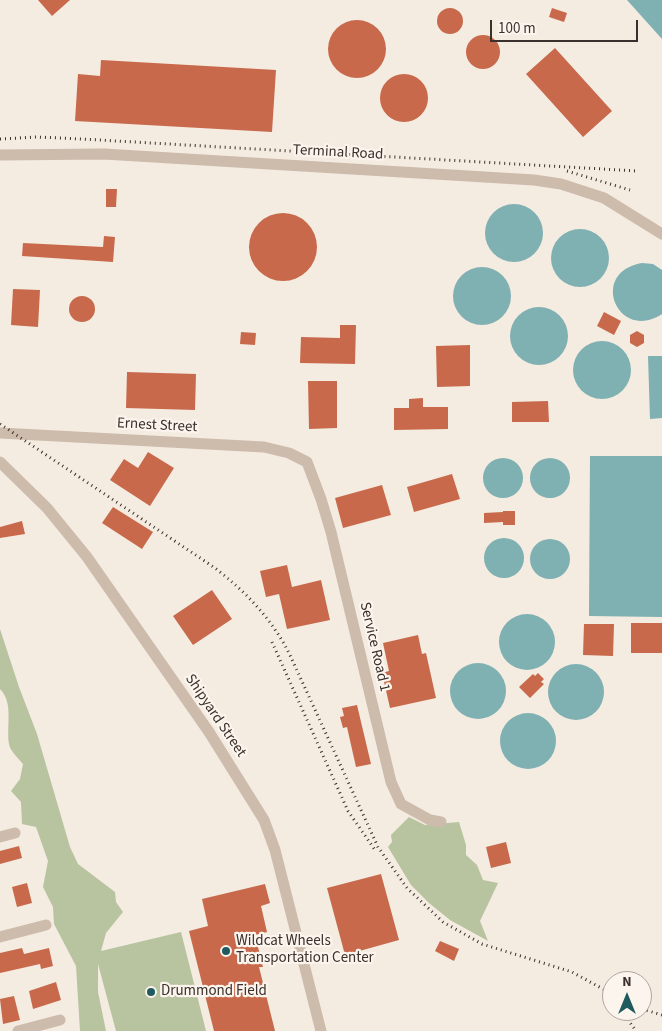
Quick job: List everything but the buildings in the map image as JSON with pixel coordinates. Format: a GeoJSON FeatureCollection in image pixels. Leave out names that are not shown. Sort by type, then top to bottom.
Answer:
{"type":"FeatureCollection","features":[{"type":"Feature","properties":{"kind":"street","name":"Terminal Road"},"geometry":{"type":"LineString","coordinates":[[0,154],[104,154],[534,180],[561,184],[604,198],[662,234]]}},
{"type":"Feature","properties":{"kind":"street","name":"Ernest Street"},"geometry":{"type":"LineString","coordinates":[[0,433],[264,447],[289,452],[301,458],[308,465]]}},
{"type":"Feature","properties":{"kind":"street","name":"Shipyard Street"},"geometry":{"type":"LineString","coordinates":[[0,462],[47,508],[87,557],[209,732],[264,820],[275,850],[321,1031]]}},
{"type":"Feature","properties":{"kind":"street","name":"Service Road 1"},"geometry":{"type":"LineString","coordinates":[[308,465],[331,532],[391,782],[401,804],[435,821]]}},
{"type":"Feature","properties":{"kind":"street"},"geometry":{"type":"LineString","coordinates":[[0,836],[15,832]]}},
{"type":"Feature","properties":{"kind":"street"},"geometry":{"type":"LineString","coordinates":[[0,937],[46,925]]}},
{"type":"Feature","properties":{"kind":"street"},"geometry":{"type":"LineString","coordinates":[[18,1031],[60,1020]]}},
{"type":"Feature","properties":{"kind":"green space"},"geometry":{"type":"Polygon","coordinates":[[[0,629],[37,734],[70,847],[78,864],[115,892],[116,902],[123,912],[106,933],[101,951],[181,932],[206,1031],[116,1031],[98,964],[98,992],[106,1031],[80,1031],[76,966],[54,924],[53,907],[43,887],[48,861],[36,827],[22,824],[21,802],[11,791],[20,779],[23,764],[9,744],[7,701],[0,689],[0,629]]]}},
{"type":"Feature","properties":{"kind":"green space"},"geometry":{"type":"Polygon","coordinates":[[[409,817],[425,825],[459,822],[466,845],[466,855],[477,865],[483,880],[498,883],[480,921],[488,941],[450,920],[411,885],[388,847],[392,842],[391,835],[409,817]]]}},
{"type":"Feature","properties":{"kind":"water"},"geometry":{"type":"Polygon","coordinates":[[[627,0],[662,0],[662,39],[627,0]]]}},
{"type":"Feature","properties":{"kind":"water"},"geometry":{"type":"Polygon","coordinates":[[[508,204],[520,204],[535,212],[543,227],[543,239],[535,254],[520,262],[508,262],[493,254],[485,239],[485,227],[493,212],[508,204]]]}},
{"type":"Feature","properties":{"kind":"water"},"geometry":{"type":"Polygon","coordinates":[[[574,229],[586,229],[601,237],[609,252],[609,264],[601,279],[586,287],[574,287],[559,279],[551,264],[551,252],[559,237],[574,229]]]}},
{"type":"Feature","properties":{"kind":"water"},"geometry":{"type":"Polygon","coordinates":[[[642,263],[653,264],[662,270],[662,314],[646,321],[633,320],[622,313],[615,303],[613,291],[616,279],[626,269],[642,263]]]}},
{"type":"Feature","properties":{"kind":"water"},"geometry":{"type":"Polygon","coordinates":[[[476,267],[488,267],[503,275],[511,290],[511,302],[503,317],[488,325],[476,325],[461,317],[453,302],[453,290],[461,275],[476,267]]]}},
{"type":"Feature","properties":{"kind":"water"},"geometry":{"type":"Polygon","coordinates":[[[533,307],[545,307],[560,315],[568,330],[568,342],[560,357],[545,365],[533,365],[518,357],[510,342],[510,330],[518,315],[533,307]]]}},
{"type":"Feature","properties":{"kind":"water"},"geometry":{"type":"Polygon","coordinates":[[[596,341],[608,341],[623,349],[631,364],[631,376],[623,391],[608,399],[596,399],[581,391],[573,376],[573,364],[581,349],[596,341]]]}},
{"type":"Feature","properties":{"kind":"water"},"geometry":{"type":"Polygon","coordinates":[[[648,356],[662,356],[662,418],[650,419],[648,356]]]}},
{"type":"Feature","properties":{"kind":"water"},"geometry":{"type":"Polygon","coordinates":[[[590,456],[662,456],[662,617],[589,616],[590,456]]]}},
{"type":"Feature","properties":{"kind":"water"},"geometry":{"type":"Polygon","coordinates":[[[499,458],[507,458],[514,461],[520,467],[523,478],[520,489],[514,495],[507,498],[499,498],[492,495],[486,489],[483,482],[483,474],[486,467],[492,461],[499,458]]]}},
{"type":"Feature","properties":{"kind":"water"},"geometry":{"type":"Polygon","coordinates":[[[546,458],[554,458],[561,461],[567,467],[570,478],[567,489],[561,495],[554,498],[546,498],[539,495],[533,489],[530,482],[530,474],[533,467],[539,461],[546,458]]]}},
{"type":"Feature","properties":{"kind":"water"},"geometry":{"type":"Polygon","coordinates":[[[500,538],[508,538],[515,541],[521,547],[524,558],[521,569],[515,575],[508,578],[500,578],[493,575],[487,569],[484,562],[484,554],[487,547],[493,541],[500,538]]]}},
{"type":"Feature","properties":{"kind":"water"},"geometry":{"type":"Polygon","coordinates":[[[546,539],[554,539],[561,542],[567,548],[570,559],[567,570],[561,576],[554,579],[546,579],[539,576],[533,570],[530,563],[530,555],[533,548],[539,542],[546,539]]]}},
{"type":"Feature","properties":{"kind":"water"},"geometry":{"type":"Polygon","coordinates":[[[527,614],[538,616],[547,622],[553,631],[555,642],[553,653],[547,662],[538,668],[527,670],[516,668],[507,662],[501,653],[499,642],[501,631],[507,622],[516,616],[527,614]]]}},
{"type":"Feature","properties":{"kind":"water"},"geometry":{"type":"Polygon","coordinates":[[[478,663],[489,665],[498,671],[504,680],[506,691],[504,702],[498,711],[489,717],[478,719],[467,717],[458,711],[452,702],[450,691],[452,680],[458,671],[467,665],[478,663]]]}},
{"type":"Feature","properties":{"kind":"water"},"geometry":{"type":"Polygon","coordinates":[[[576,664],[587,666],[596,672],[602,681],[604,692],[602,703],[596,712],[587,718],[576,720],[565,718],[556,712],[550,703],[548,692],[550,681],[556,672],[565,666],[576,664]]]}},
{"type":"Feature","properties":{"kind":"water"},"geometry":{"type":"Polygon","coordinates":[[[528,713],[539,715],[548,721],[554,730],[556,741],[554,752],[548,761],[539,767],[528,769],[517,767],[508,761],[502,752],[500,741],[502,730],[508,721],[517,715],[528,713]]]}},
{"type":"Feature","properties":{"kind":"railway"},"geometry":{"type":"LineString","coordinates":[[0,139],[37,137],[82,139],[637,171]]}},
{"type":"Feature","properties":{"kind":"railway"},"geometry":{"type":"LineString","coordinates":[[567,171],[630,190]]}},
{"type":"Feature","properties":{"kind":"railway"},"geometry":{"type":"LineString","coordinates":[[0,424],[215,568],[257,606],[274,628],[289,653],[378,847],[407,888],[443,922],[482,944],[572,972],[602,988]]}},
{"type":"Feature","properties":{"kind":"railway"},"geometry":{"type":"LineString","coordinates":[[272,642],[348,811],[375,850]]}},
{"type":"Feature","properties":{"kind":"railway"},"geometry":{"type":"LineString","coordinates":[[652,1012],[662,1015]]}},
{"type":"Feature","properties":{"kind":"railway"},"geometry":{"type":"LineString","coordinates":[[629,1021],[636,1031]]}},
{"type":"Feature","properties":{"kind":"place","name":"Wildcat Wheels Transportation Center"},"geometry":{"type":"Point","coordinates":[226,951]}},
{"type":"Feature","properties":{"kind":"place","name":"Drummond Field"},"geometry":{"type":"Point","coordinates":[151,992]}}]}
